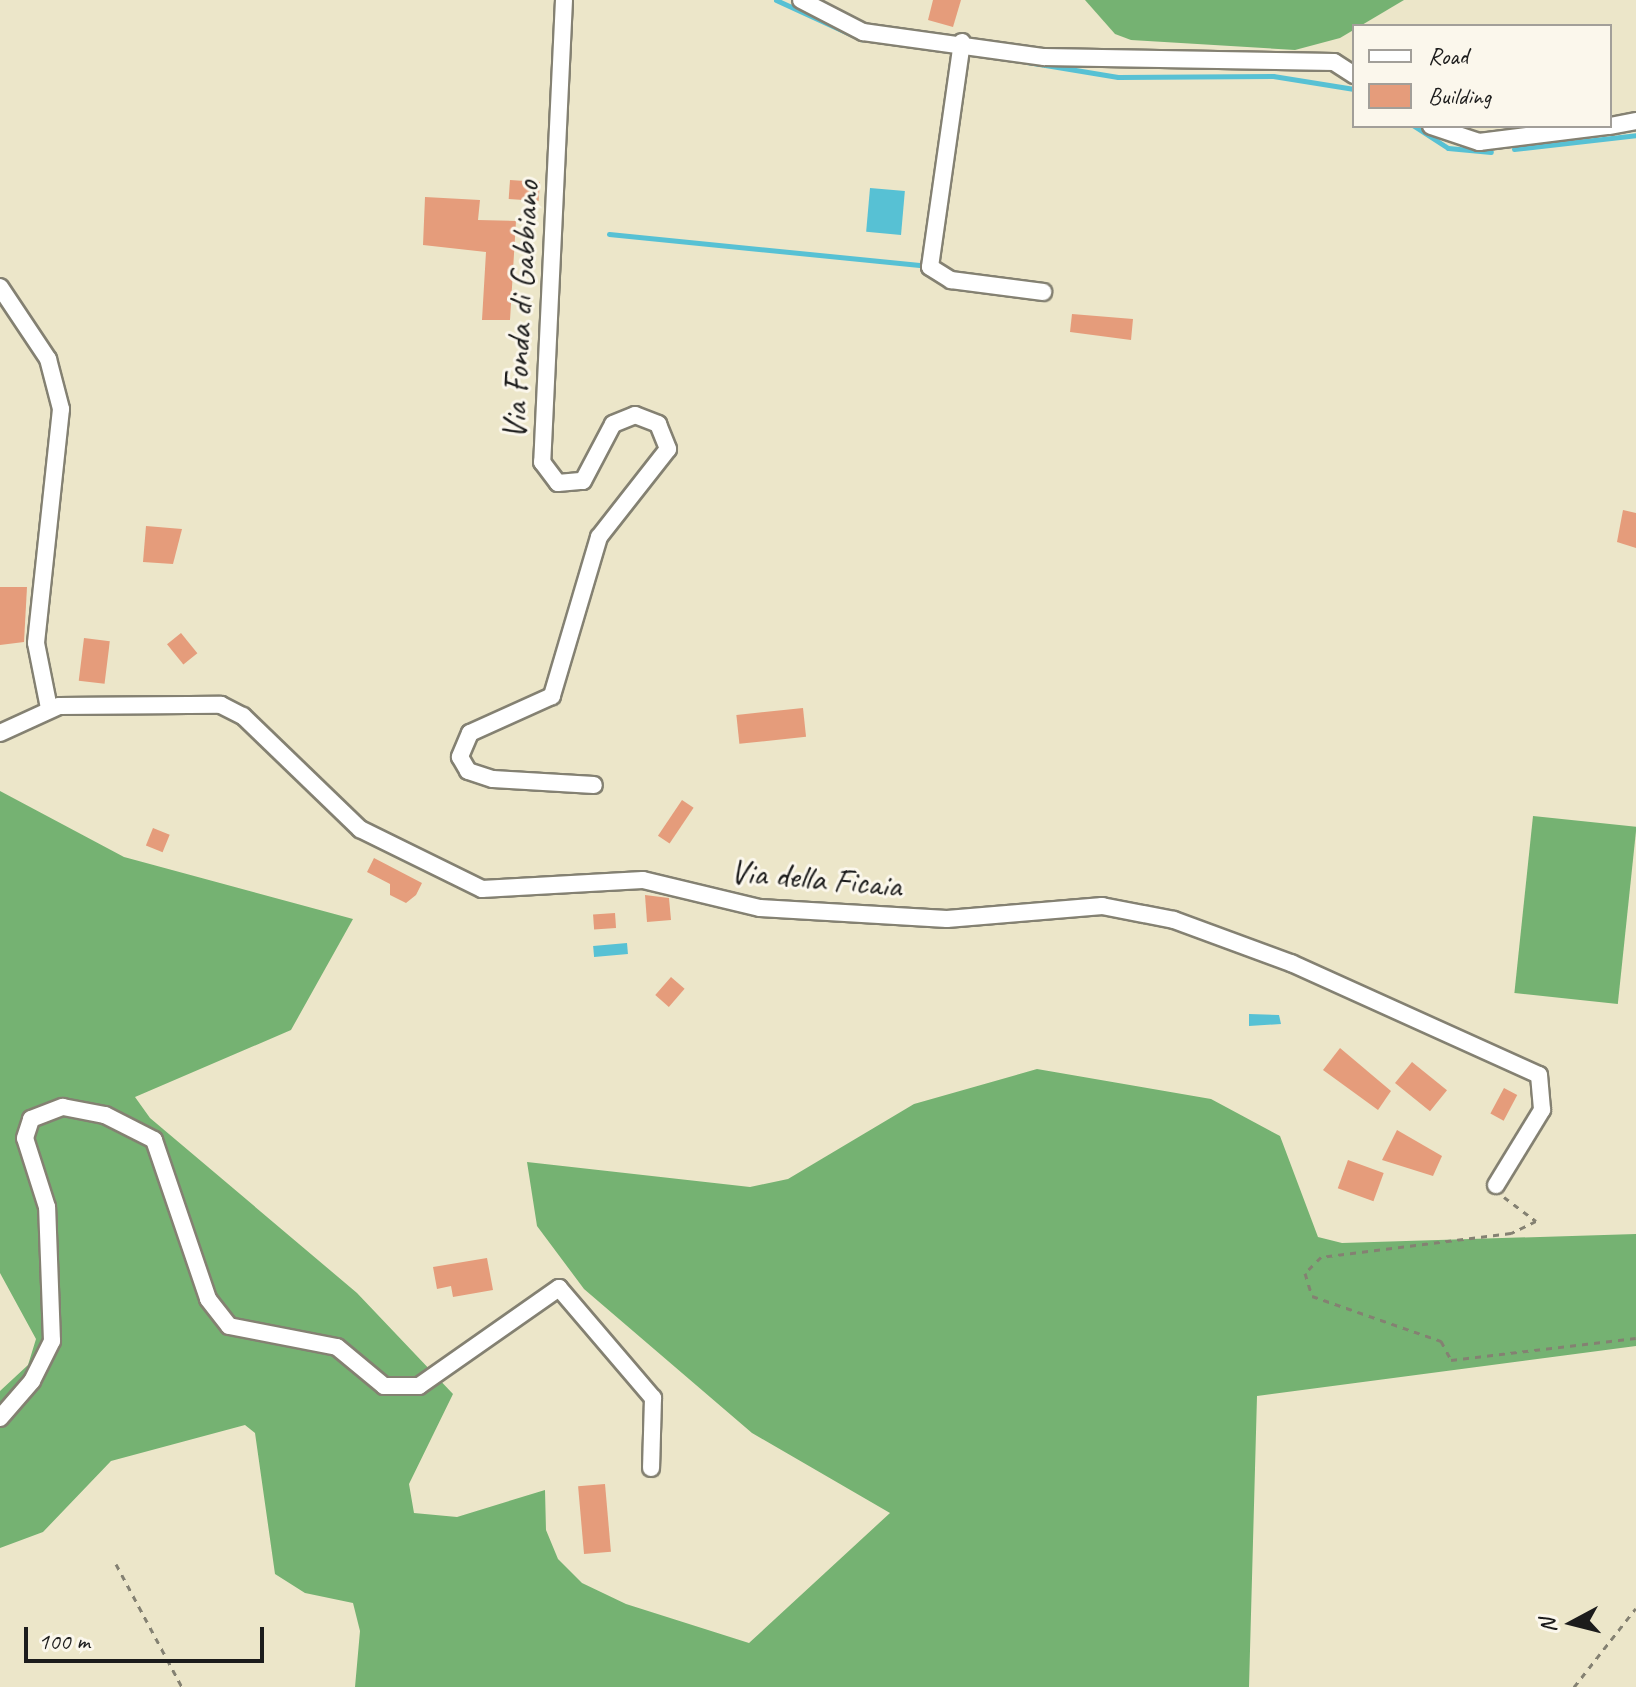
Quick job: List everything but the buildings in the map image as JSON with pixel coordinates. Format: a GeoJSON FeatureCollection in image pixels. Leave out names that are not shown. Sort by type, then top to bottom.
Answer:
{"type":"FeatureCollection","features":[{"type":"Feature","properties":{"kind":"street","name":"Via Fonda di Gabbiano"},"geometry":{"type":"LineString","coordinates":[[564,0],[542,462],[558,483],[583,481],[613,424],[635,415],[658,424],[668,449],[599,537],[552,696],[470,733],[460,757],[468,771],[493,779],[594,785]]}},
{"type":"Feature","properties":{"kind":"street"},"geometry":{"type":"LineString","coordinates":[[801,0],[863,32],[962,42],[1044,57],[1334,62],[1352,74]]}},
{"type":"Feature","properties":{"kind":"street"},"geometry":{"type":"LineString","coordinates":[[962,42],[930,267],[951,280],[1043,292]]}},
{"type":"Feature","properties":{"kind":"street"},"geometry":{"type":"LineString","coordinates":[[1612,125],[1636,121]]}},
{"type":"Feature","properties":{"kind":"street"},"geometry":{"type":"LineString","coordinates":[[1437,128],[1479,142],[1592,128]]}},
{"type":"Feature","properties":{"kind":"street"},"geometry":{"type":"LineString","coordinates":[[0,287],[44,351],[61,409],[36,643],[49,708]]}},
{"type":"Feature","properties":{"kind":"street","name":"Via della Ficaia"},"geometry":{"type":"LineString","coordinates":[[0,733],[49,708],[204,703],[232,709],[360,829],[482,889],[643,880],[760,908],[947,919],[1102,906],[1202,929],[1539,1075],[1542,1110],[1496,1185]]}},
{"type":"Feature","properties":{"kind":"street"},"geometry":{"type":"LineString","coordinates":[[0,1418],[32,1381],[52,1341],[47,1207],[25,1138],[31,1119],[63,1107],[105,1115],[154,1140],[208,1299],[229,1326],[337,1347],[384,1386],[419,1386],[559,1288],[653,1398],[651,1468]]}},
{"type":"Feature","properties":{"kind":"path"},"geometry":{"type":"LineString","coordinates":[[1496,1185],[1536,1221],[1511,1233],[1321,1257],[1305,1273],[1312,1296],[1441,1341],[1451,1360],[1636,1338]]}},
{"type":"Feature","properties":{"kind":"path"},"geometry":{"type":"LineString","coordinates":[[116,1564],[182,1687]]}},
{"type":"Feature","properties":{"kind":"path"},"geometry":{"type":"LineString","coordinates":[[1574,1687],[1636,1608]]}},
{"type":"Feature","properties":{"kind":"green space"},"geometry":{"type":"Polygon","coordinates":[[[1085,0],[1404,0],[1364,24],[1352,24],[1352,31],[1340,38],[1295,50],[1131,40],[1115,34],[1085,0]]]}},
{"type":"Feature","properties":{"kind":"green space"},"geometry":{"type":"Polygon","coordinates":[[[0,791],[124,857],[353,919],[291,1030],[135,1097],[150,1118],[357,1293],[453,1394],[409,1484],[414,1513],[457,1517],[545,1490],[546,1530],[558,1559],[582,1583],[626,1604],[749,1643],[890,1513],[752,1433],[584,1289],[537,1226],[527,1162],[750,1187],[788,1179],[914,1104],[1037,1069],[1211,1099],[1280,1136],[1318,1237],[1342,1243],[1636,1234],[1636,1346],[1257,1396],[1249,1687],[355,1687],[360,1631],[353,1603],[305,1593],[275,1574],[255,1433],[245,1425],[111,1461],[43,1532],[0,1548],[0,1391],[28,1365],[36,1339],[0,1273],[0,791]]]}},
{"type":"Feature","properties":{"kind":"green space"},"geometry":{"type":"Polygon","coordinates":[[[1533,816],[1636,827],[1618,1004],[1514,993],[1533,816]]]}},
{"type":"Feature","properties":{"kind":"water"},"geometry":{"type":"Polygon","coordinates":[[[870,188],[905,191],[901,235],[866,232],[870,188]]]}},
{"type":"Feature","properties":{"kind":"water"},"geometry":{"type":"Polygon","coordinates":[[[627,943],[628,954],[594,957],[593,946],[627,943]]]}},
{"type":"Feature","properties":{"kind":"water"},"geometry":{"type":"Polygon","coordinates":[[[1249,1014],[1279,1015],[1281,1024],[1249,1026],[1249,1014]]]}},
{"type":"Feature","properties":{"kind":"waterway"},"geometry":{"type":"LineString","coordinates":[[776,0],[861,39]]}},
{"type":"Feature","properties":{"kind":"waterway"},"geometry":{"type":"LineString","coordinates":[[1027,62],[1118,77],[1273,76],[1352,89]]}},
{"type":"Feature","properties":{"kind":"waterway"},"geometry":{"type":"LineString","coordinates":[[1417,128],[1448,148],[1491,152]]}},
{"type":"Feature","properties":{"kind":"waterway"},"geometry":{"type":"LineString","coordinates":[[1514,149],[1636,135]]}},
{"type":"Feature","properties":{"kind":"waterway"},"geometry":{"type":"LineString","coordinates":[[609,234],[919,265]]}}]}
